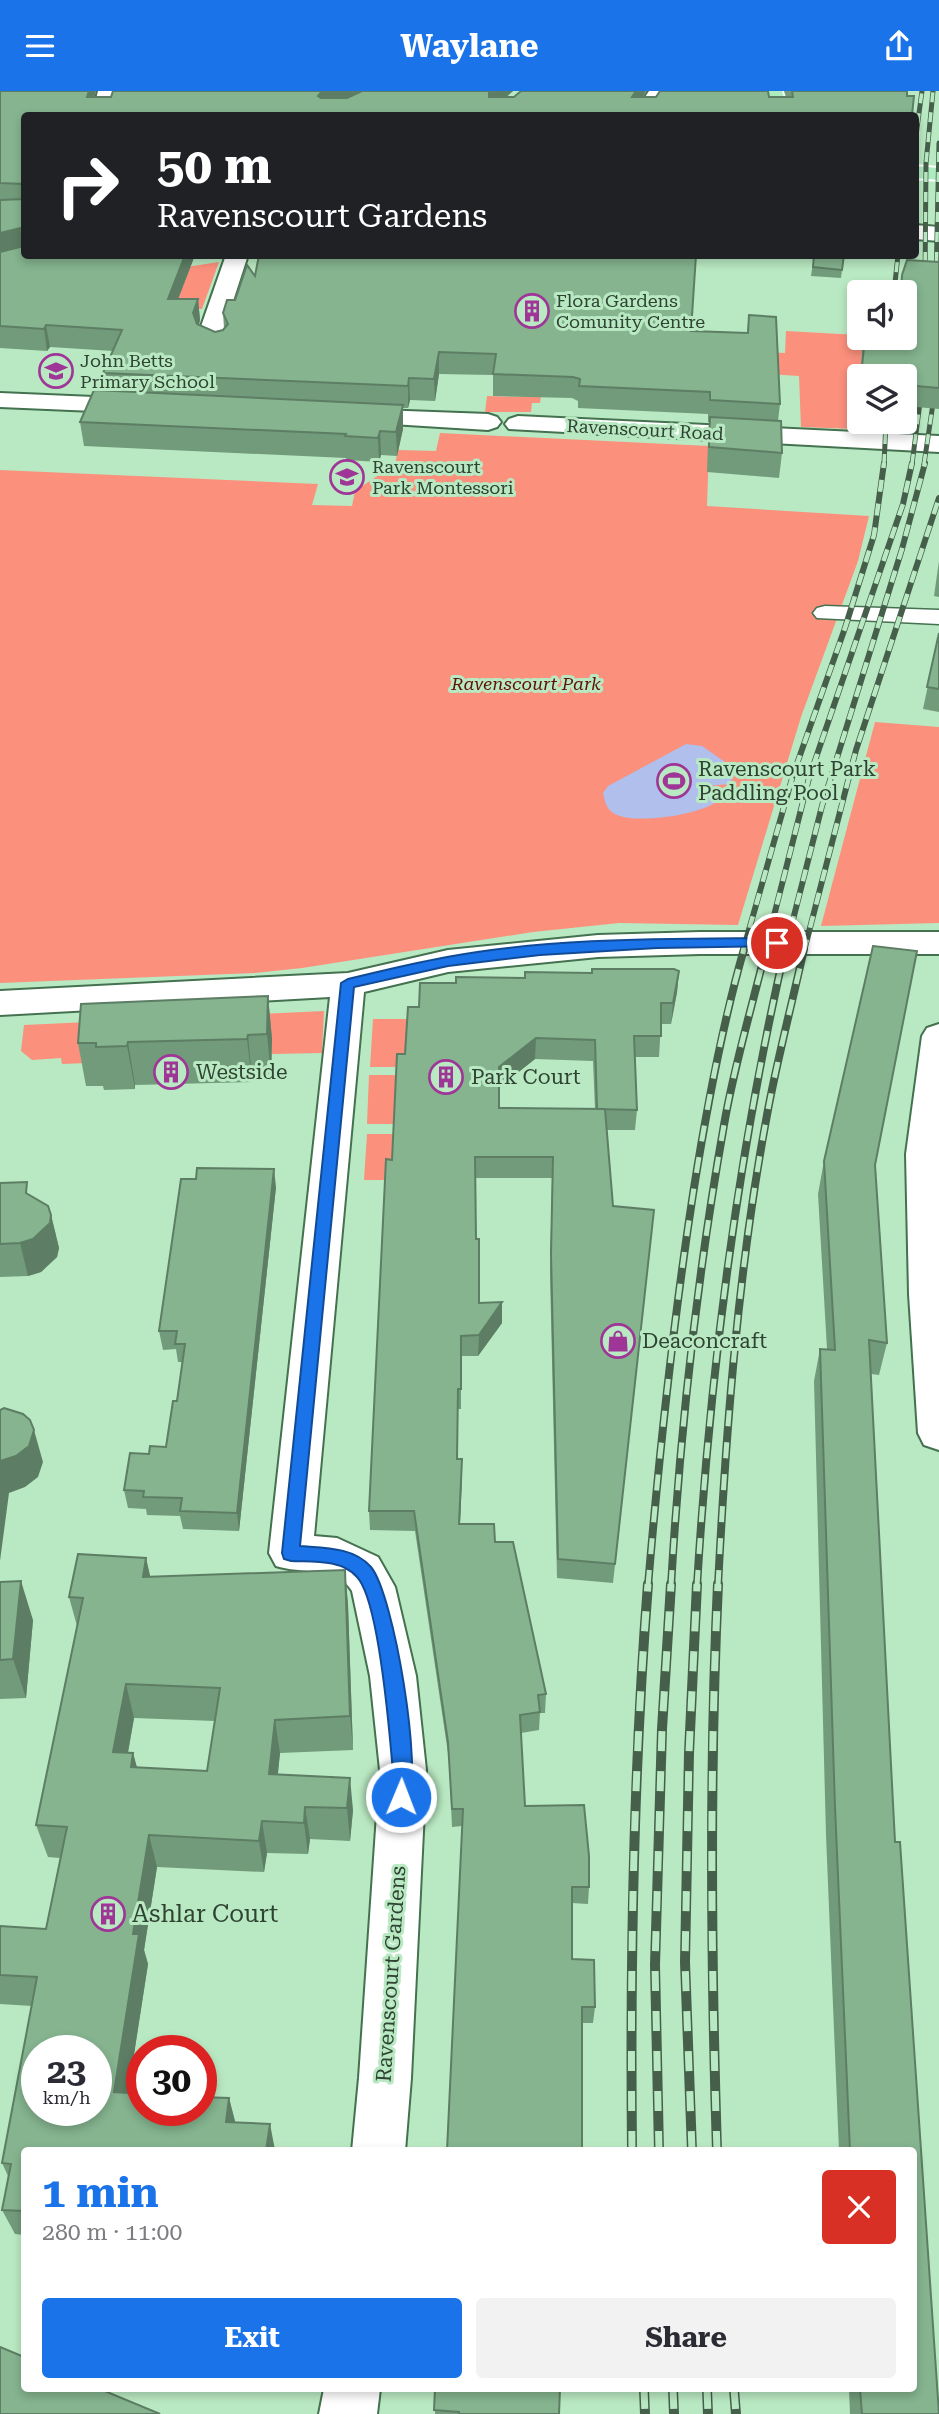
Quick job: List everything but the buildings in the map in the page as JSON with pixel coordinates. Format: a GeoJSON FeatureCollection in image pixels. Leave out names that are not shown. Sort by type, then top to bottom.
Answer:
{"type":"FeatureCollection","features":[{"type":"Feature","properties":{"kind":"main road"},"geometry":{"type":"LineString","coordinates":[[772,91],[778,112]]}},
{"type":"Feature","properties":{"kind":"main road"},"geometry":{"type":"LineString","coordinates":[[919,172],[939,174]]}},
{"type":"Feature","properties":{"kind":"street"},"geometry":{"type":"LineString","coordinates":[[103,112],[108,91]]}},
{"type":"Feature","properties":{"kind":"street"},"geometry":{"type":"LineString","coordinates":[[645,112],[659,91]]}},
{"type":"Feature","properties":{"kind":"street"},"geometry":{"type":"LineString","coordinates":[[919,232],[939,234]]}},
{"type":"Feature","properties":{"kind":"street"},"geometry":{"type":"LineString","coordinates":[[216,344],[210,340],[209,335],[236,259]]}},
{"type":"Feature","properties":{"kind":"street"},"geometry":{"type":"LineString","coordinates":[[0,400],[167,408]]}},
{"type":"Feature","properties":{"kind":"street"},"geometry":{"type":"LineString","coordinates":[[334,415],[488,422]]}},
{"type":"Feature","properties":{"kind":"street","name":"Ravenscourt Road"},"geometry":{"type":"LineString","coordinates":[[518,424],[939,444]]}},
{"type":"Feature","properties":{"kind":"street"},"geometry":{"type":"LineString","coordinates":[[825,613],[939,617]]}},
{"type":"Feature","properties":{"kind":"street"},"geometry":{"type":"LineString","coordinates":[[0,1003],[213,993],[348,983],[448,961],[540,950],[700,943],[939,943]]}},
{"type":"Feature","properties":{"kind":"street","name":"Ravenscourt Gardens"},"geometry":{"type":"LineString","coordinates":[[348,983],[291,1553],[337,1556],[363,1570],[373,1587],[393,1676],[403,1770],[378,2147]]}},
{"type":"Feature","properties":{"kind":"street"},"geometry":{"type":"LineString","coordinates":[[939,1036],[924,1154],[934,1294],[939,1433]]}},
{"type":"Feature","properties":{"kind":"street"},"geometry":{"type":"LineString","coordinates":[[348,2414],[352,2392]]}},
{"type":"Feature","properties":{"kind":"green space"},"geometry":{"type":"Polygon","coordinates":[[[219,262],[202,309],[193,309],[189,320],[160,271],[219,262]]]}},
{"type":"Feature","properties":{"kind":"green space"},"geometry":{"type":"Polygon","coordinates":[[[786,331],[847,334],[847,350],[862,350],[861,364],[847,364],[847,429],[801,427],[799,376],[767,374],[768,352],[785,353],[786,331]]]}},
{"type":"Feature","properties":{"kind":"green space"},"geometry":{"type":"Polygon","coordinates":[[[545,366],[540,403],[532,403],[531,412],[485,412],[487,396],[521,397],[545,366]]]}},
{"type":"Feature","properties":{"kind":"green space","name":"Ravenscourt Park"},"geometry":{"type":"Polygon","coordinates":[[[440,433],[709,446],[707,506],[869,516],[858,561],[801,717],[738,925],[619,923],[533,932],[255,973],[0,983],[0,470],[318,484],[312,505],[352,506],[355,491],[395,464],[398,450],[436,451],[440,433]]]}},
{"type":"Feature","properties":{"kind":"green space"},"geometry":{"type":"Polygon","coordinates":[[[875,722],[939,727],[939,923],[821,926],[875,722]]]}},
{"type":"Feature","properties":{"kind":"green space"},"geometry":{"type":"Polygon","coordinates":[[[324,1011],[322,1053],[272,1054],[272,1039],[88,1063],[62,1064],[61,1058],[32,1060],[21,1051],[24,1025],[324,1011]]]}},
{"type":"Feature","properties":{"kind":"green space"},"geometry":{"type":"Polygon","coordinates":[[[373,1019],[420,1019],[406,1067],[370,1067],[373,1019]]]}},
{"type":"Feature","properties":{"kind":"green space"},"geometry":{"type":"Polygon","coordinates":[[[369,1075],[398,1075],[395,1124],[367,1124],[369,1075]]]}},
{"type":"Feature","properties":{"kind":"green space"},"geometry":{"type":"Polygon","coordinates":[[[367,1134],[395,1134],[393,1180],[364,1180],[367,1134]]]}},
{"type":"Feature","properties":{"kind":"water","name":"Ravenscourt Park Paddling Pool"},"geometry":{"type":"Polygon","coordinates":[[[686,744],[702,746],[738,771],[729,784],[707,786],[717,801],[697,810],[668,817],[626,818],[609,809],[603,793],[608,786],[686,744]]]}},
{"type":"Feature","properties":{"kind":"railway"},"geometry":{"type":"LineString","coordinates":[[919,113],[922,91]]}},
{"type":"Feature","properties":{"kind":"railway"},"geometry":{"type":"LineString","coordinates":[[925,282],[926,163],[933,91]]}},
{"type":"Feature","properties":{"kind":"railway"},"geometry":{"type":"LineString","coordinates":[[936,282],[939,143]]}},
{"type":"Feature","properties":{"kind":"railway"},"geometry":{"type":"LineString","coordinates":[[895,280],[898,259]]}},
{"type":"Feature","properties":{"kind":"railway"},"geometry":{"type":"LineString","coordinates":[[912,464],[922,387]]}},
{"type":"Feature","properties":{"kind":"railway"},"geometry":{"type":"LineString","coordinates":[[924,464],[935,390]]}},
{"type":"Feature","properties":{"kind":"railway"},"geometry":{"type":"LineString","coordinates":[[884,464],[885,434]]}},
{"type":"Feature","properties":{"kind":"railway"},"geometry":{"type":"LineString","coordinates":[[743,951],[793,775],[845,628],[874,535],[884,463]]}},
{"type":"Feature","properties":{"kind":"railway"},"geometry":{"type":"LineString","coordinates":[[765,951],[809,778],[903,504],[912,463]]}},
{"type":"Feature","properties":{"kind":"railway"},"geometry":{"type":"LineString","coordinates":[[785,951],[822,806],[902,549],[925,463]]}},
{"type":"Feature","properties":{"kind":"railway"},"geometry":{"type":"LineString","coordinates":[[804,951],[856,750],[939,498]]}},
{"type":"Feature","properties":{"kind":"railway"},"geometry":{"type":"LineString","coordinates":[[648,1586],[667,1390],[693,1194],[715,1071],[744,949]]}},
{"type":"Feature","properties":{"kind":"railway"},"geometry":{"type":"LineString","coordinates":[[671,1586],[685,1413],[714,1182],[728,1103],[766,949]]}},
{"type":"Feature","properties":{"kind":"railway"},"geometry":{"type":"LineString","coordinates":[[697,1586],[709,1425],[739,1186],[785,949]]}},
{"type":"Feature","properties":{"kind":"railway"},"geometry":{"type":"LineString","coordinates":[[718,1586],[729,1409],[748,1232],[771,1094],[804,949]]}},
{"type":"Feature","properties":{"kind":"railway"},"geometry":{"type":"LineString","coordinates":[[632,2147],[634,1867],[648,1584]]}},
{"type":"Feature","properties":{"kind":"railway"},"geometry":{"type":"LineString","coordinates":[[659,2147],[655,1965],[662,1729],[671,1584]]}},
{"type":"Feature","properties":{"kind":"railway"},"geometry":{"type":"LineString","coordinates":[[692,2147],[685,1962],[689,1753],[697,1584]]}},
{"type":"Feature","properties":{"kind":"railway"},"geometry":{"type":"LineString","coordinates":[[717,2147],[712,1867],[718,1584]]}},
{"type":"Feature","properties":{"kind":"railway"},"geometry":{"type":"LineString","coordinates":[[644,2392],[645,2414]]}},
{"type":"Feature","properties":{"kind":"railway"},"geometry":{"type":"LineString","coordinates":[[673,2392],[674,2414]]}},
{"type":"Feature","properties":{"kind":"railway"},"geometry":{"type":"LineString","coordinates":[[707,2392],[708,2414]]}},
{"type":"Feature","properties":{"kind":"railway"},"geometry":{"type":"LineString","coordinates":[[734,2392],[736,2414]]}},
{"type":"Feature","properties":{"kind":"place","name":"Flora Gardens Comunity Centre"},"geometry":{"type":"Point","coordinates":[532,311]}},
{"type":"Feature","properties":{"kind":"place","name":"John Betts Primary School"},"geometry":{"type":"Point","coordinates":[56,371]}},
{"type":"Feature","properties":{"kind":"place","name":"Ravenscourt Park Montessori"},"geometry":{"type":"Point","coordinates":[347,477]}},
{"type":"Feature","properties":{"kind":"place","name":"Ravenscourt Park Paddling Pool"},"geometry":{"type":"Point","coordinates":[674,781]}},
{"type":"Feature","properties":{"kind":"place","name":"Westside"},"geometry":{"type":"Point","coordinates":[171,1072]}},
{"type":"Feature","properties":{"kind":"place","name":"Park Court"},"geometry":{"type":"Point","coordinates":[446,1077]}},
{"type":"Feature","properties":{"kind":"place","name":"Deaconcraft"},"geometry":{"type":"Point","coordinates":[618,1341]}},
{"type":"Feature","properties":{"kind":"place","name":"Ashlar Court"},"geometry":{"type":"Point","coordinates":[108,1914]}},
{"type":"Feature","properties":{"kind":"route"},"geometry":{"type":"LineString","coordinates":[[401,1797],[403,1770],[393,1676],[373,1587],[363,1570],[337,1556],[291,1553],[348,983],[448,961],[540,950],[657,943],[777,943]]}}]}
